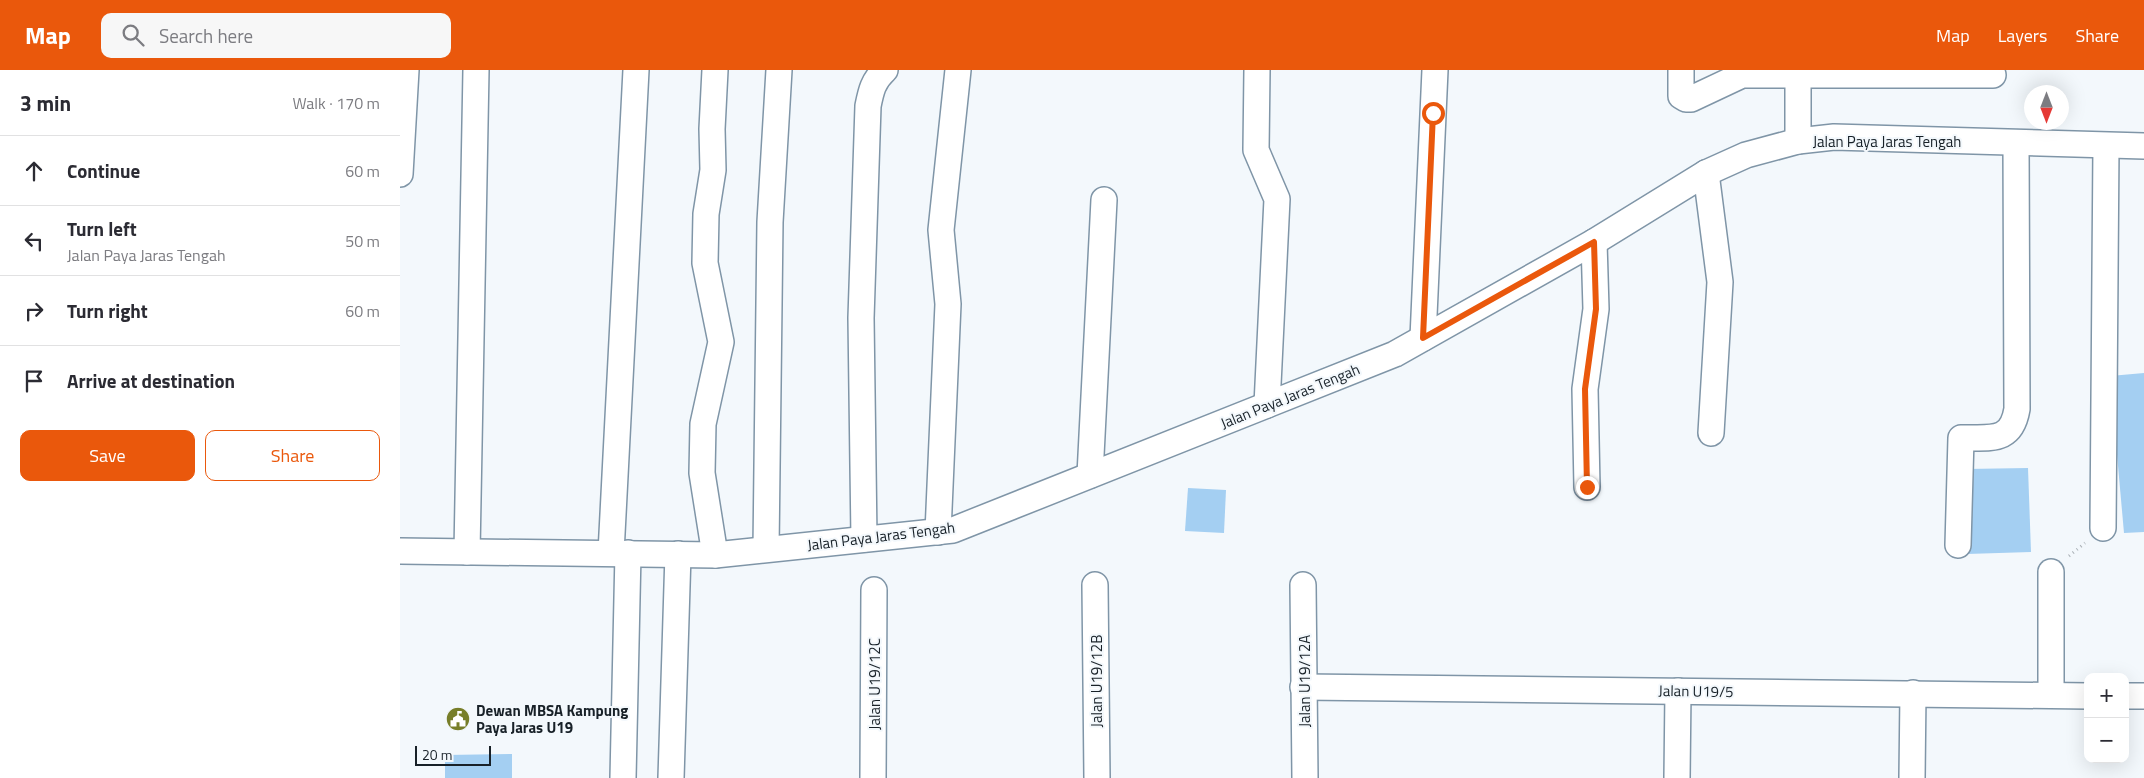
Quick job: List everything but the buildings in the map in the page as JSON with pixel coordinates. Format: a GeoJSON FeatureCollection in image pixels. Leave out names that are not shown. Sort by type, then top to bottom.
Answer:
{"type":"FeatureCollection","features":[{"type":"Feature","properties":{"kind":"street"},"geometry":{"type":"LineString","coordinates":[[400,174],[406,70]]}},
{"type":"Feature","properties":{"kind":"street"},"geometry":{"type":"LineString","coordinates":[[467,552],[476,70]]}},
{"type":"Feature","properties":{"kind":"street"},"geometry":{"type":"LineString","coordinates":[[623,778],[619,553],[636,70]]}},
{"type":"Feature","properties":{"kind":"street"},"geometry":{"type":"LineString","coordinates":[[715,70],[712,129],[713,170],[706,214],[705,263],[721,342],[703,424],[702,473],[715,555]]}},
{"type":"Feature","properties":{"kind":"street"},"geometry":{"type":"LineString","coordinates":[[766,549],[770,222],[779,70]]}},
{"type":"Feature","properties":{"kind":"street"},"geometry":{"type":"LineString","coordinates":[[864,539],[861,318],[868,106],[871,87],[877,77],[885,70]]}},
{"type":"Feature","properties":{"kind":"street"},"geometry":{"type":"LineString","coordinates":[[938,532],[948,304],[941,230],[958,70]]}},
{"type":"Feature","properties":{"kind":"street"},"geometry":{"type":"LineString","coordinates":[[1257,70],[1256,150],[1277,199],[1267,405]]}},
{"type":"Feature","properties":{"kind":"street"},"geometry":{"type":"LineString","coordinates":[[1423,338],[1435,70]]}},
{"type":"Feature","properties":{"kind":"street"},"geometry":{"type":"LineString","coordinates":[[1681,70],[1681,96],[1686,99],[1691,99],[1742,75],[1798,72],[1993,75]]}},
{"type":"Feature","properties":{"kind":"street"},"geometry":{"type":"LineString","coordinates":[[1798,72],[1798,141]]}},
{"type":"Feature","properties":{"kind":"street","name":"Jalan Paya Jaras Tengah"},"geometry":{"type":"LineString","coordinates":[[400,551],[715,555],[953,530],[1395,354],[1594,242],[1706,173],[1746,155],[1798,141],[1834,138],[2144,146]]}},
{"type":"Feature","properties":{"kind":"street"},"geometry":{"type":"LineString","coordinates":[[1958,545],[1960,438],[1996,437],[2009,431],[2013,427],[2017,409],[2016,143]]}},
{"type":"Feature","properties":{"kind":"street"},"geometry":{"type":"LineString","coordinates":[[2103,528],[2106,146]]}},
{"type":"Feature","properties":{"kind":"street"},"geometry":{"type":"LineString","coordinates":[[1706,173],[1720,282],[1711,433]]}},
{"type":"Feature","properties":{"kind":"street"},"geometry":{"type":"LineString","coordinates":[[1090,475],[1104,200]]}},
{"type":"Feature","properties":{"kind":"street"},"geometry":{"type":"LineString","coordinates":[[1587,487],[1585,389],[1596,309],[1594,242]]}},
{"type":"Feature","properties":{"kind":"street"},"geometry":{"type":"LineString","coordinates":[[671,778],[678,554]]}},
{"type":"Feature","properties":{"kind":"street"},"geometry":{"type":"LineString","coordinates":[[2051,572],[2052,695]]}},
{"type":"Feature","properties":{"kind":"street","name":"Jalan U19/12B"},"geometry":{"type":"LineString","coordinates":[[1095,585],[1097,778]]}},
{"type":"Feature","properties":{"kind":"street","name":"Jalan U19/12A"},"geometry":{"type":"LineString","coordinates":[[1303,585],[1304,778]]}},
{"type":"Feature","properties":{"kind":"street","name":"Jalan U19/12C"},"geometry":{"type":"LineString","coordinates":[[873,778],[874,590]]}},
{"type":"Feature","properties":{"kind":"street","name":"Jalan U19/5"},"geometry":{"type":"LineString","coordinates":[[1304,687],[2084,696]]}},
{"type":"Feature","properties":{"kind":"street"},"geometry":{"type":"LineString","coordinates":[[1677,778],[1678,691]]}},
{"type":"Feature","properties":{"kind":"street"},"geometry":{"type":"LineString","coordinates":[[1912,778],[1913,694]]}},
{"type":"Feature","properties":{"kind":"street"},"geometry":{"type":"LineString","coordinates":[[2129,696],[2144,696]]}},
{"type":"Feature","properties":{"kind":"path"},"geometry":{"type":"LineString","coordinates":[[2051,572],[2103,528]]}},
{"type":"Feature","properties":{"kind":"place","name":"Dewan MBSA Kampung Paya Jaras U19"},"geometry":{"type":"Point","coordinates":[458,719]}},
{"type":"Feature","properties":{"kind":"route"},"geometry":{"type":"LineString","coordinates":[[1433,113],[1423,338],[1594,242],[1596,309],[1585,389],[1587,487]]}}]}
